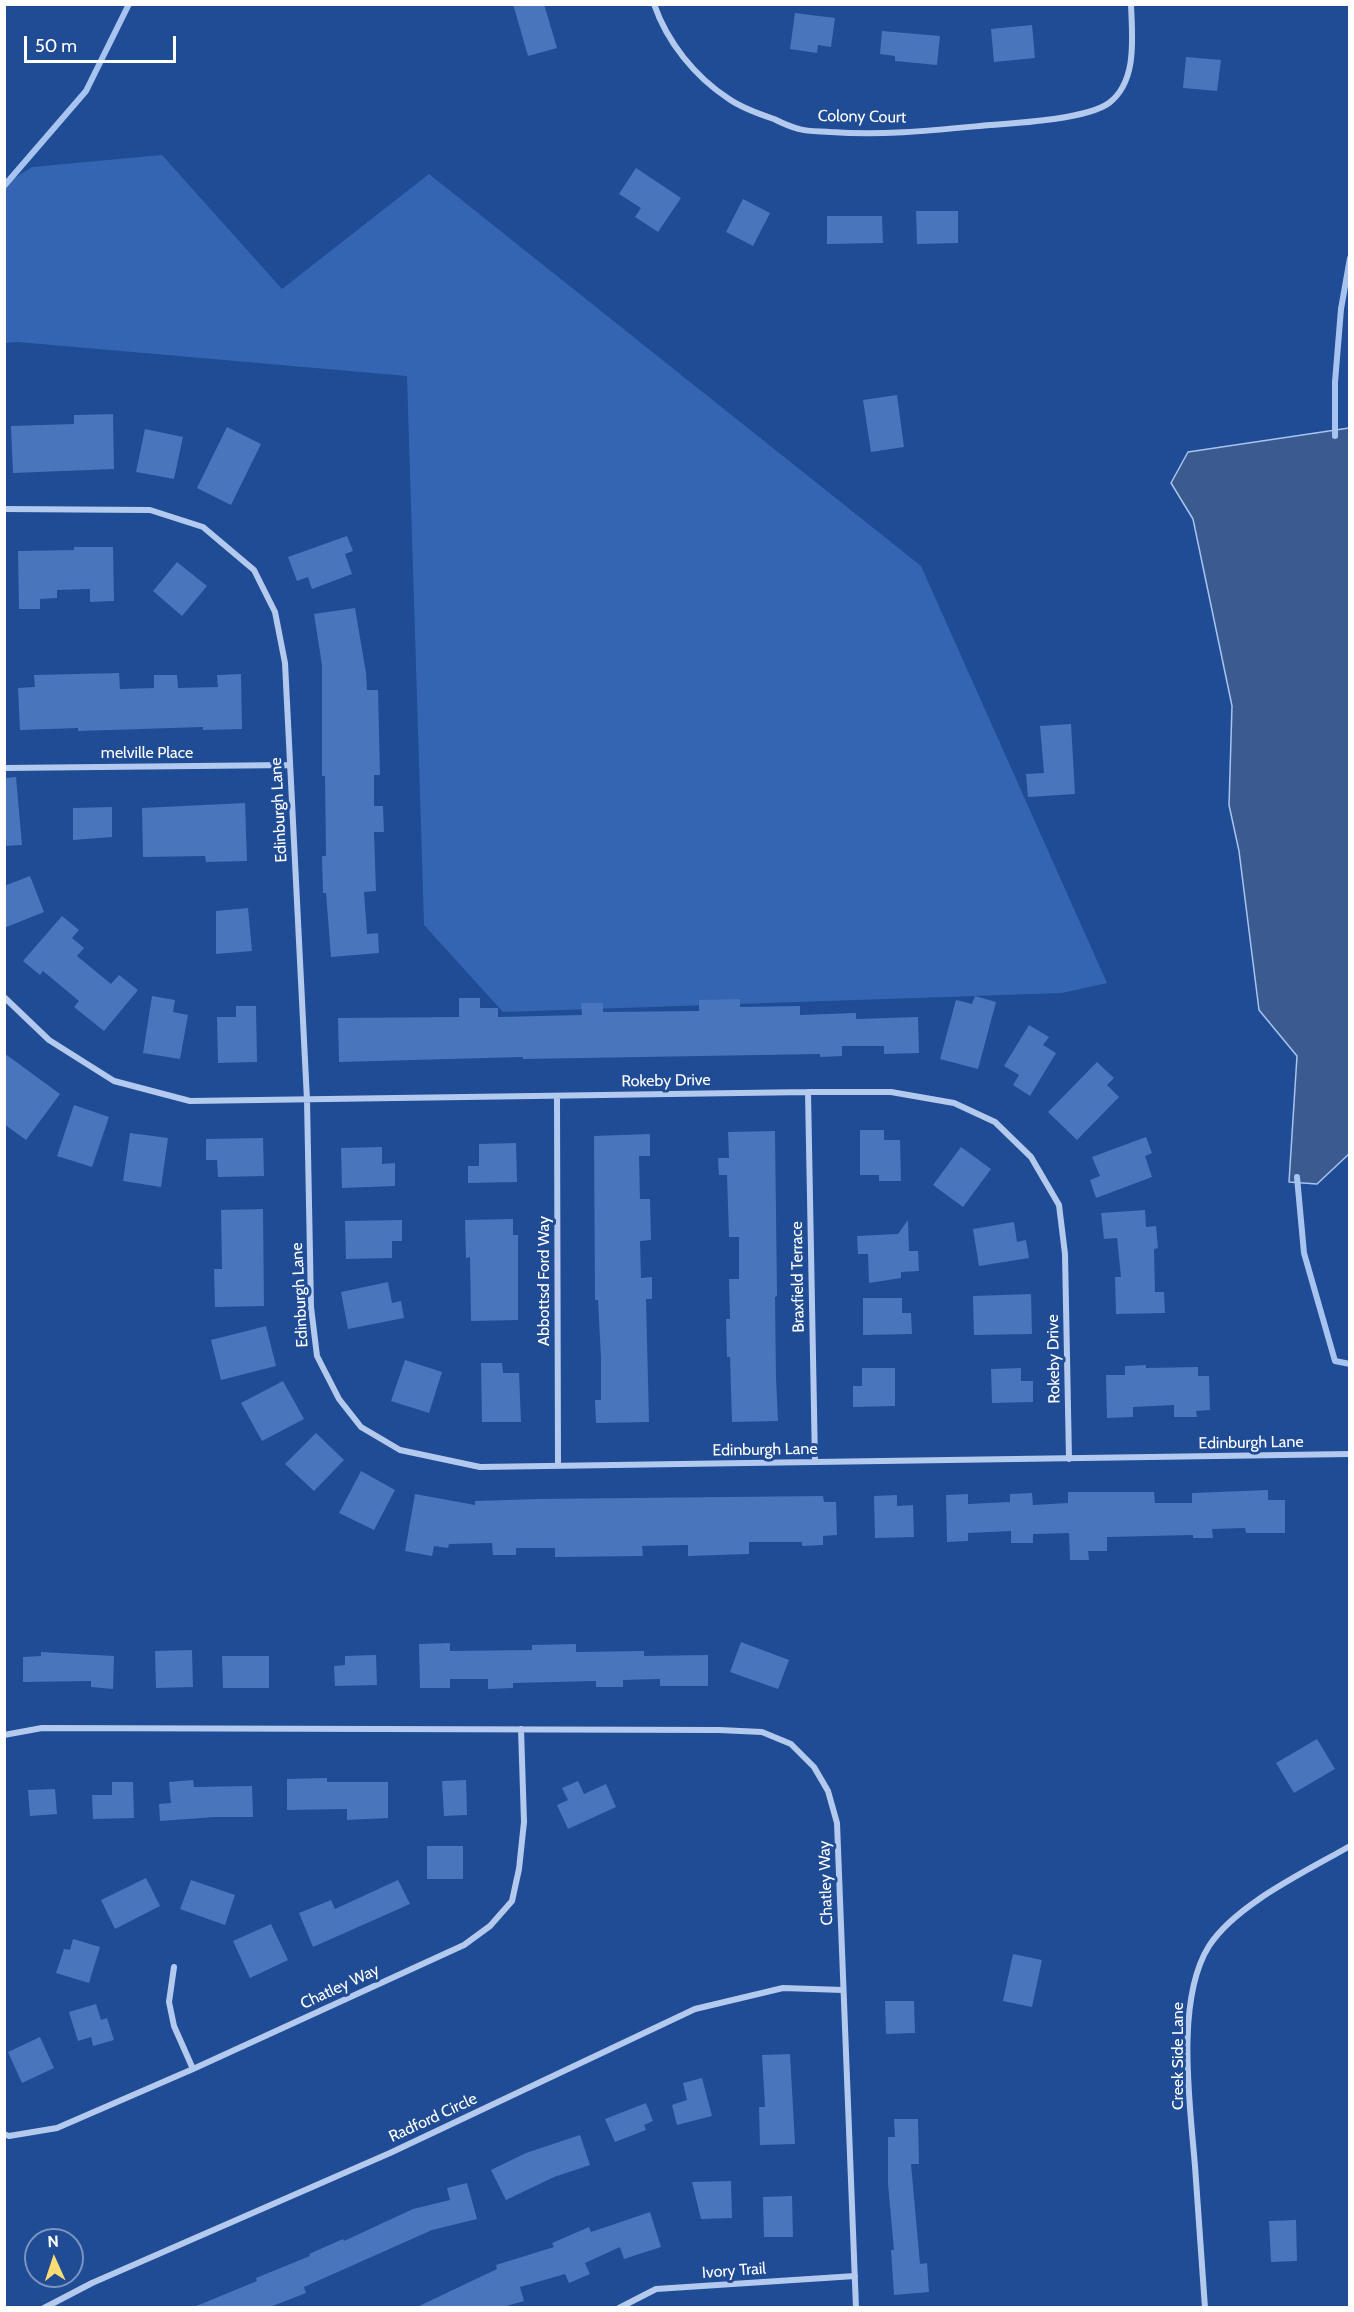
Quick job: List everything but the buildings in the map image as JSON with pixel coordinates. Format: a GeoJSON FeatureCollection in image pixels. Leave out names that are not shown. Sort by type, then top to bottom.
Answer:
{"type":"FeatureCollection","features":[{"type":"Feature","properties":{"kind":"street","name":"Colony Court"},"geometry":{"type":"LineString","coordinates":[[654,4],[662,27],[681,54],[706,82],[730,100],[800,129],[842,133],[894,133],[1038,121],[1090,111],[1108,104],[1118,94],[1131,64],[1131,4]]}},
{"type":"Feature","properties":{"kind":"street","name":"Edinburgh Lane"},"geometry":{"type":"LineString","coordinates":[[4,509],[150,510],[203,527],[254,570],[275,612],[285,663],[307,1100],[311,1308],[317,1356],[339,1399],[361,1427],[400,1450],[480,1467],[1350,1455]]}},
{"type":"Feature","properties":{"kind":"street","name":"melville Place"},"geometry":{"type":"LineString","coordinates":[[4,768],[290,765]]}},
{"type":"Feature","properties":{"kind":"street","name":"Rokeby Drive"},"geometry":{"type":"LineString","coordinates":[[4,997],[49,1040],[114,1081],[190,1101],[891,1092],[954,1102],[995,1122],[1031,1157],[1059,1205],[1065,1254],[1069,1459]]}},
{"type":"Feature","properties":{"kind":"street","name":"Braxfield Terrace"},"geometry":{"type":"LineString","coordinates":[[808,1092],[815,1462]]}},
{"type":"Feature","properties":{"kind":"street","name":"Abbottsd Ford Way"},"geometry":{"type":"LineString","coordinates":[[557,1096],[558,1466]]}},
{"type":"Feature","properties":{"kind":"street","name":"Chatley Way"},"geometry":{"type":"LineString","coordinates":[[4,1735],[42,1728],[719,1730],[762,1732],[790,1744],[814,1767],[828,1791],[837,1823],[856,2307]]}},
{"type":"Feature","properties":{"kind":"street","name":"Chatley Way"},"geometry":{"type":"LineString","coordinates":[[4,2134],[9,2136],[57,2128],[193,2069],[465,1945],[490,1926],[512,1901],[519,1869],[524,1822],[521,1729]]}},
{"type":"Feature","properties":{"kind":"street","name":"Creek Side Lane"},"geometry":{"type":"LineString","coordinates":[[1205,2307],[1188,2046],[1191,1996],[1198,1969],[1209,1946],[1230,1921],[1262,1898],[1350,1846]]}},
{"type":"Feature","properties":{"kind":"street"},"geometry":{"type":"LineString","coordinates":[[174,1967],[169,2002],[174,2026],[193,2069]]}},
{"type":"Feature","properties":{"kind":"street","name":"Radford Circle"},"geometry":{"type":"LineString","coordinates":[[44,2307],[92,2283],[390,2153],[695,2009],[783,1988],[843,1990]]}},
{"type":"Feature","properties":{"kind":"street","name":"Ivory Trail"},"geometry":{"type":"LineString","coordinates":[[619,2307],[656,2289],[855,2276]]}},
{"type":"Feature","properties":{"kind":"shaded area"},"geometry":{"type":"Polygon","coordinates":[[[162,155],[282,289],[429,174],[921,566],[1107,983],[1062,993],[503,1012],[424,925],[407,376],[18,342],[5,343],[5,184],[32,167],[162,155]]]}},
{"type":"Feature","properties":{"kind":"shaded area"},"geometry":{"type":"Polygon","coordinates":[[[1349,428],[1350,1153],[1317,1184],[1289,1182],[1297,1056],[1259,1010],[1239,851],[1229,805],[1232,706],[1193,519],[1171,483],[1188,452],[1349,428]]]}},
{"type":"Feature","properties":{"kind":"waterway"},"geometry":{"type":"LineString","coordinates":[[4,186],[86,91],[129,4]]}},
{"type":"Feature","properties":{"kind":"waterway"},"geometry":{"type":"LineString","coordinates":[[1335,436],[1335,382],[1341,309],[1350,258]]}},
{"type":"Feature","properties":{"kind":"waterway"},"geometry":{"type":"LineString","coordinates":[[1297,1177],[1304,1253],[1335,1361],[1350,1364]]}}]}
